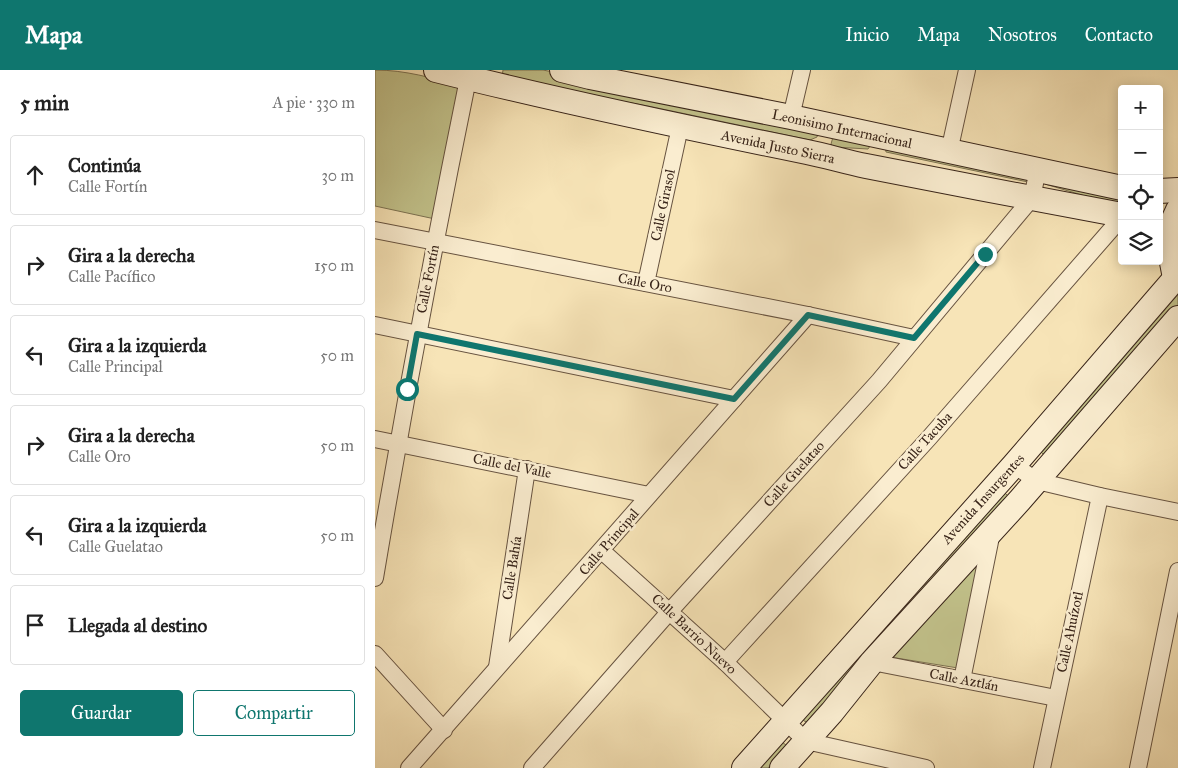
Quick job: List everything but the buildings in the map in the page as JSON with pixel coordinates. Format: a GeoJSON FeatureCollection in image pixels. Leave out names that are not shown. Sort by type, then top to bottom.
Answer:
{"type":"FeatureCollection","features":[{"type":"Feature","properties":{"kind":"street","name":"Avenida Justo Sierra"},"geometry":{"type":"LineString","coordinates":[[436,70],[470,74],[503,85],[680,127],[865,166],[1118,215]]}},
{"type":"Feature","properties":{"kind":"street","name":"Leonisimo Internacional"},"geometry":{"type":"LineString","coordinates":[[562,70],[1118,187]]}},
{"type":"Feature","properties":{"kind":"street"},"geometry":{"type":"LineString","coordinates":[[791,118],[802,70]]}},
{"type":"Feature","properties":{"kind":"street"},"geometry":{"type":"LineString","coordinates":[[949,152],[967,70]]}},
{"type":"Feature","properties":{"kind":"street","name":"Calle Fortín"},"geometry":{"type":"LineString","coordinates":[[375,578],[417,334],[470,74]]}},
{"type":"Feature","properties":{"kind":"street"},"geometry":{"type":"LineString","coordinates":[[810,153],[817,123]]}},
{"type":"Feature","properties":{"kind":"street","name":"Calle Girasol"},"geometry":{"type":"LineString","coordinates":[[646,283],[680,127]]}},
{"type":"Feature","properties":{"kind":"street"},"geometry":{"type":"LineString","coordinates":[[865,166],[873,135]]}},
{"type":"Feature","properties":{"kind":"street","name":"Calle Guelatao"},"geometry":{"type":"LineString","coordinates":[[532,768],[670,611],[879,381],[1032,198],[1038,169]]}},
{"type":"Feature","properties":{"kind":"street"},"geometry":{"type":"LineString","coordinates":[[1163,191],[1178,190]]}},
{"type":"Feature","properties":{"kind":"street"},"geometry":{"type":"LineString","coordinates":[[1177,276],[1172,254],[1163,240],[1178,210]]}},
{"type":"Feature","properties":{"kind":"street","name":"Calle Tacuba"},"geometry":{"type":"LineString","coordinates":[[725,662],[929,438],[1119,220]]}},
{"type":"Feature","properties":{"kind":"street","name":"Calle Oro"},"geometry":{"type":"LineString","coordinates":[[375,230],[808,315],[914,338]]}},
{"type":"Feature","properties":{"kind":"street","name":"Avenida Insurgentes"},"geometry":{"type":"LineString","coordinates":[[744,768],[1015,465],[1177,276]]}},
{"type":"Feature","properties":{"kind":"street","name":"Calle Principal"},"geometry":{"type":"LineString","coordinates":[[409,768],[445,730],[497,667],[602,551],[808,315]]}},
{"type":"Feature","properties":{"kind":"street","name":"Avenida Insurgentes"},"geometry":{"type":"LineString","coordinates":[[782,768],[807,741],[872,662],[1037,481],[1176,321]]}},
{"type":"Feature","properties":{"kind":"street"},"geometry":{"type":"LineString","coordinates":[[375,325],[734,399]]}},
{"type":"Feature","properties":{"kind":"street","name":"Calle del Valle"},"geometry":{"type":"LineString","coordinates":[[375,439],[649,495]]}},
{"type":"Feature","properties":{"kind":"street"},"geometry":{"type":"LineString","coordinates":[[1015,465],[1037,481],[1178,512]]}},
{"type":"Feature","properties":{"kind":"street","name":"Calle Bahía"},"geometry":{"type":"LineString","coordinates":[[497,667],[527,469]]}},
{"type":"Feature","properties":{"kind":"street","name":"Calle Ahuízotl"},"geometry":{"type":"LineString","coordinates":[[1042,768],[1099,496]]}},
{"type":"Feature","properties":{"kind":"street"},"geometry":{"type":"LineString","coordinates":[[962,680],[992,531]]}},
{"type":"Feature","properties":{"kind":"street","name":"Calle Barrio Nuevo"},"geometry":{"type":"LineString","coordinates":[[602,551],[725,662],[785,721]]}},
{"type":"Feature","properties":{"kind":"street"},"geometry":{"type":"LineString","coordinates":[[1138,768],[1178,571]]}},
{"type":"Feature","properties":{"kind":"street"},"geometry":{"type":"LineString","coordinates":[[375,654],[445,730]]}},
{"type":"Feature","properties":{"kind":"street","name":"Calle Aztlán"},"geometry":{"type":"LineString","coordinates":[[872,662],[1056,698]]}},
{"type":"Feature","properties":{"kind":"street"},"geometry":{"type":"LineString","coordinates":[[785,721],[807,741],[926,768]]}},
{"type":"Feature","properties":{"kind":"green space"},"geometry":{"type":"Polygon","coordinates":[[[375,70],[408,73],[461,86],[435,219],[375,206],[375,70]]]}},
{"type":"Feature","properties":{"kind":"green space"},"geometry":{"type":"Polygon","coordinates":[[[503,70],[543,70],[820,127],[817,137],[810,140],[648,106],[512,81],[502,77],[503,70]]]}},
{"type":"Feature","properties":{"kind":"green space"},"geometry":{"type":"Polygon","coordinates":[[[833,137],[873,142],[868,149],[834,147],[831,144],[833,137]]]}},
{"type":"Feature","properties":{"kind":"green space"},"geometry":{"type":"Polygon","coordinates":[[[885,145],[1031,169],[1028,182],[886,152],[885,145]]]}},
{"type":"Feature","properties":{"kind":"green space"},"geometry":{"type":"Polygon","coordinates":[[[1046,178],[1118,187],[1118,206],[1045,184],[1046,178]]]}},
{"type":"Feature","properties":{"kind":"green space"},"geometry":{"type":"Polygon","coordinates":[[[1178,286],[1178,305],[1049,454],[1043,454],[1040,451],[1178,286]]]}},
{"type":"Feature","properties":{"kind":"green space"},"geometry":{"type":"Polygon","coordinates":[[[1000,492],[1005,493],[1009,497],[811,723],[804,721],[800,714],[1000,492]]]}},
{"type":"Feature","properties":{"kind":"green space"},"geometry":{"type":"Polygon","coordinates":[[[983,551],[958,668],[890,657],[983,551]]]}},
{"type":"Feature","properties":{"kind":"green space"},"geometry":{"type":"Polygon","coordinates":[[[779,740],[786,745],[785,749],[768,768],[754,768],[779,740]]]}},
{"type":"Feature","properties":{"kind":"route"},"geometry":{"type":"LineString","coordinates":[[407,389],[417,334],[734,399],[808,315],[914,338],[985,254]]}}]}
